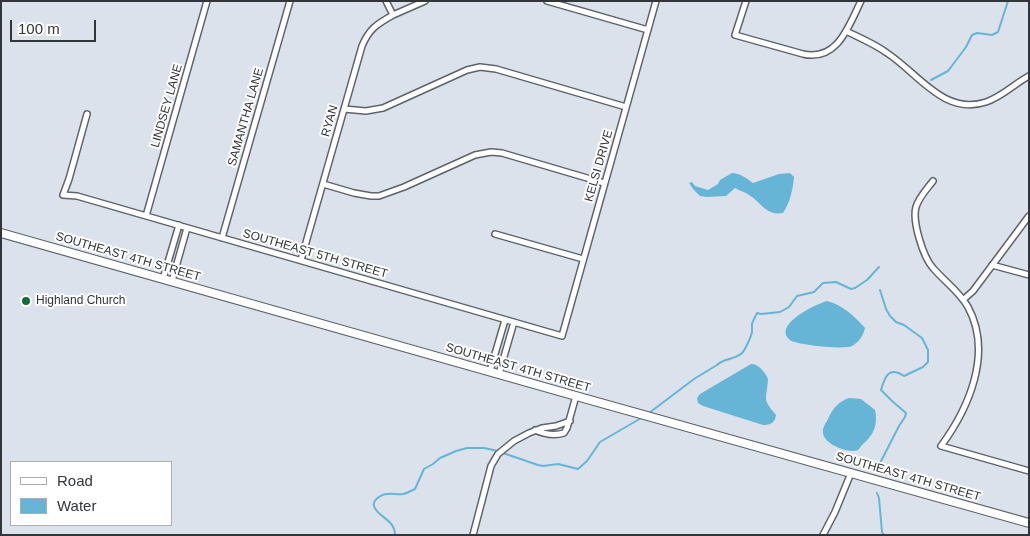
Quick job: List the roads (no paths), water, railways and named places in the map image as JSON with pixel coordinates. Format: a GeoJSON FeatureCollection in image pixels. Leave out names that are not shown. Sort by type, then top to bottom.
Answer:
{"type":"FeatureCollection","features":[{"type":"Feature","properties":{"kind":"main road","name":"SOUTHEAST 4TH STREET"},"geometry":{"type":"LineString","coordinates":[[1,233],[1029,523]]}},
{"type":"Feature","properties":{"kind":"street","name":"LINDSEY LANE"},"geometry":{"type":"LineString","coordinates":[[146,216],[207,1]]}},
{"type":"Feature","properties":{"kind":"street","name":"SAMANTHA LANE"},"geometry":{"type":"LineString","coordinates":[[222,238],[290,1]]}},
{"type":"Feature","properties":{"kind":"street"},"geometry":{"type":"LineString","coordinates":[[386,1],[393,15]]}},
{"type":"Feature","properties":{"kind":"street","name":"RYAN"},"geometry":{"type":"LineString","coordinates":[[301,260],[365,39],[373,28],[393,15],[425,1]]}},
{"type":"Feature","properties":{"kind":"street"},"geometry":{"type":"LineString","coordinates":[[547,1],[648,30]]}},
{"type":"Feature","properties":{"kind":"street","name":"KELSI DRIVE"},"geometry":{"type":"LineString","coordinates":[[562,336],[656,1]]}},
{"type":"Feature","properties":{"kind":"street"},"geometry":{"type":"LineString","coordinates":[[746,1],[735,35],[808,56],[820,55],[835,47],[846,31],[861,1]]}},
{"type":"Feature","properties":{"kind":"street"},"geometry":{"type":"LineString","coordinates":[[846,31],[886,52],[942,97],[960,104],[971,105],[986,102],[1029,76]]}},
{"type":"Feature","properties":{"kind":"street"},"geometry":{"type":"LineString","coordinates":[[344,109],[359,111],[383,108],[467,70],[480,67],[510,73],[626,107]]}},
{"type":"Feature","properties":{"kind":"street","name":"SOUTHEAST 5TH STREET"},"geometry":{"type":"LineString","coordinates":[[87,114],[63,195],[77,196],[562,336]]}},
{"type":"Feature","properties":{"kind":"street"},"geometry":{"type":"LineString","coordinates":[[323,184],[354,193],[379,196],[404,187],[475,155],[491,152],[502,153],[604,182]]}},
{"type":"Feature","properties":{"kind":"street"},"geometry":{"type":"LineString","coordinates":[[933,181],[918,201],[915,212],[921,244],[930,265],[964,300],[975,325],[978,342],[978,362],[969,396],[950,433],[940,446],[1029,471]]}},
{"type":"Feature","properties":{"kind":"street"},"geometry":{"type":"LineString","coordinates":[[964,300],[973,291],[1029,216]]}},
{"type":"Feature","properties":{"kind":"street"},"geometry":{"type":"LineString","coordinates":[[163,279],[178,225]]}},
{"type":"Feature","properties":{"kind":"street"},"geometry":{"type":"LineString","coordinates":[[172,281],[188,228]]}},
{"type":"Feature","properties":{"kind":"street"},"geometry":{"type":"LineString","coordinates":[[495,234],[583,259]]}},
{"type":"Feature","properties":{"kind":"street"},"geometry":{"type":"LineString","coordinates":[[992,265],[1029,275]]}},
{"type":"Feature","properties":{"kind":"street"},"geometry":{"type":"LineString","coordinates":[[490,371],[505,320]]}},
{"type":"Feature","properties":{"kind":"street"},"geometry":{"type":"LineString","coordinates":[[499,374],[514,322]]}},
{"type":"Feature","properties":{"kind":"street"},"geometry":{"type":"LineString","coordinates":[[536,430],[545,434],[561,434],[566,432],[576,396]]}},
{"type":"Feature","properties":{"kind":"street"},"geometry":{"type":"LineString","coordinates":[[473,535],[491,466],[498,454],[514,441],[536,430],[570,421]]}},
{"type":"Feature","properties":{"kind":"street"},"geometry":{"type":"LineString","coordinates":[[823,535],[851,473]]}},
{"type":"Feature","properties":{"kind":"water"},"geometry":{"type":"Polygon","coordinates":[[[732,173],[740,175],[753,183],[779,174],[790,173],[794,177],[793,186],[783,213],[768,211],[749,195],[735,188],[726,196],[707,197],[700,196],[689,183],[692,182],[695,186],[708,190],[732,173]]]}},
{"type":"Feature","properties":{"kind":"water"},"geometry":{"type":"Polygon","coordinates":[[[827,301],[843,308],[865,328],[859,341],[852,346],[831,347],[790,340],[786,334],[791,322],[814,306],[827,301]]]}},
{"type":"Feature","properties":{"kind":"water"},"geometry":{"type":"Polygon","coordinates":[[[751,364],[757,365],[768,379],[766,398],[768,405],[776,415],[772,423],[763,425],[698,403],[697,398],[700,394],[751,364]]]}},
{"type":"Feature","properties":{"kind":"water"},"geometry":{"type":"Polygon","coordinates":[[[849,398],[861,399],[875,410],[876,415],[875,425],[870,437],[858,450],[854,451],[837,447],[827,441],[823,433],[824,426],[834,409],[842,401],[849,398]]]}},
{"type":"Feature","properties":{"kind":"waterway"},"geometry":{"type":"LineString","coordinates":[[931,80],[948,71],[966,47],[972,35],[977,33],[992,35],[998,32],[1008,1]]}},
{"type":"Feature","properties":{"kind":"waterway"},"geometry":{"type":"LineString","coordinates":[[649,413],[694,379],[722,361],[742,353],[752,332],[752,324],[757,313],[780,312],[789,307],[797,296],[814,292],[823,283],[836,282],[851,289],[855,288],[867,280],[879,267]]}},
{"type":"Feature","properties":{"kind":"waterway"},"geometry":{"type":"LineString","coordinates":[[878,467],[906,413],[881,390],[884,380],[891,372],[904,376],[923,367],[928,362],[928,350],[922,338],[904,325],[896,322],[890,316],[880,290]]}},
{"type":"Feature","properties":{"kind":"waterway"},"geometry":{"type":"LineString","coordinates":[[503,453],[538,465],[558,464],[578,469],[587,461],[600,442],[643,417]]}},
{"type":"Feature","properties":{"kind":"waterway"},"geometry":{"type":"LineString","coordinates":[[395,535],[392,525],[374,506],[374,502],[378,498],[385,494],[403,494],[415,489],[424,469],[440,458],[456,451],[467,448],[484,448],[498,451]]}},
{"type":"Feature","properties":{"kind":"waterway"},"geometry":{"type":"LineString","coordinates":[[877,493],[884,535]]}},
{"type":"Feature","properties":{"kind":"place","name":"Highland Church"},"geometry":{"type":"Point","coordinates":[26,301]}}]}
